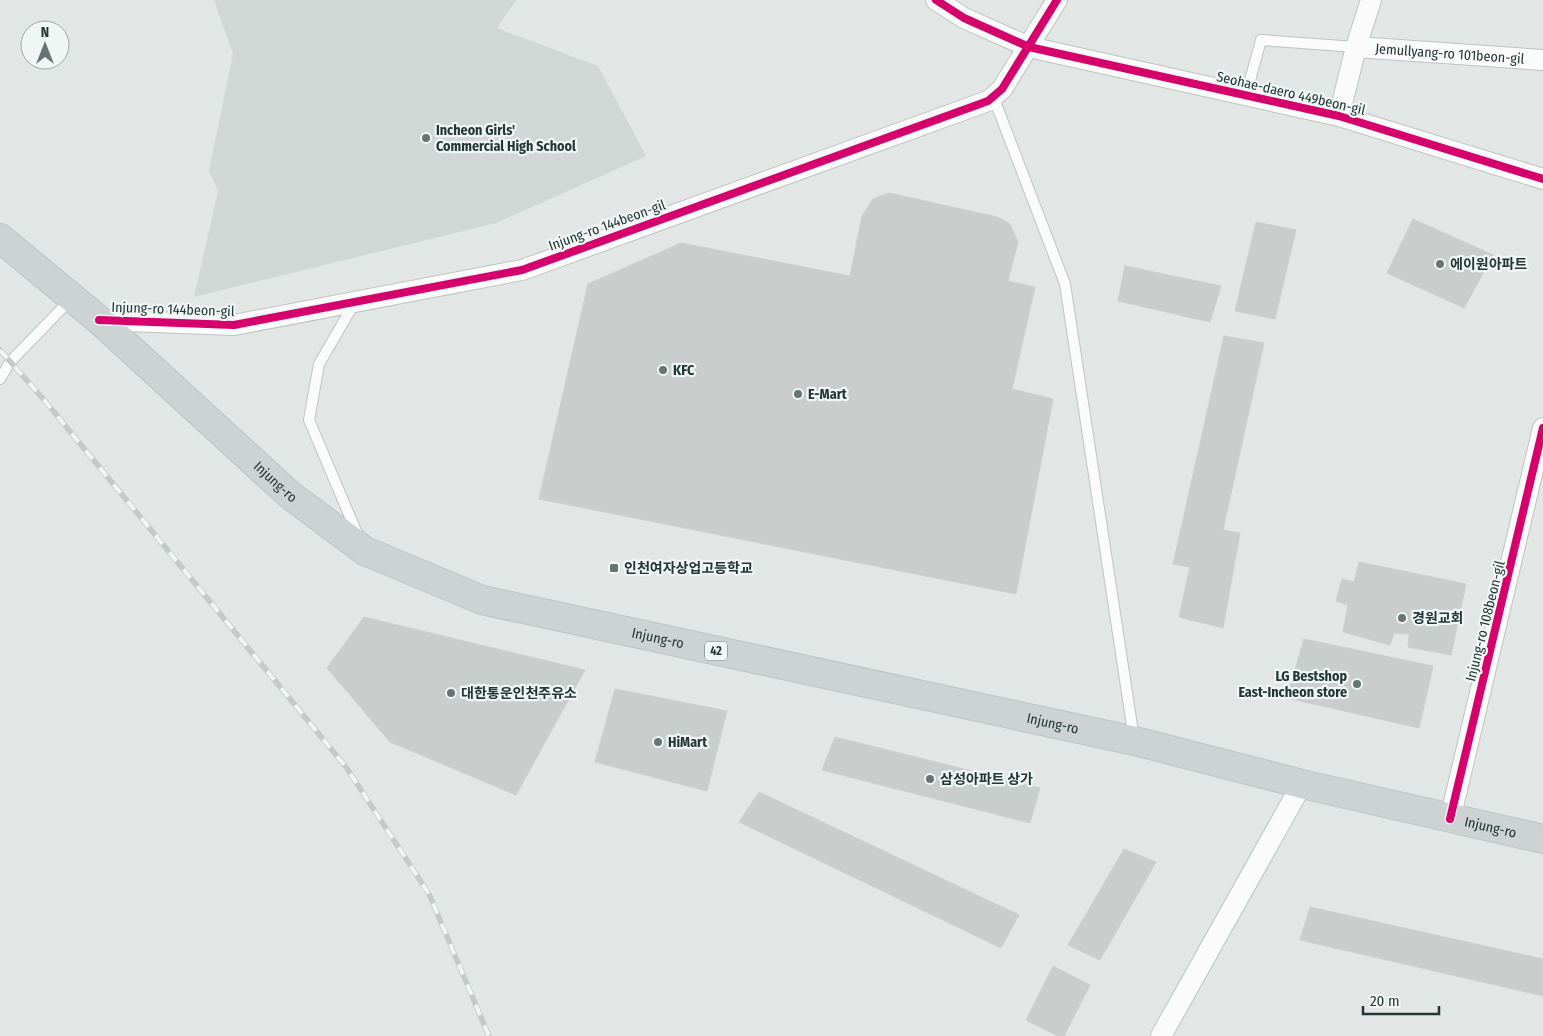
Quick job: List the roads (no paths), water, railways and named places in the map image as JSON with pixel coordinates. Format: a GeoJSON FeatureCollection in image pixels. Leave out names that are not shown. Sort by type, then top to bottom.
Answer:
{"type":"FeatureCollection","features":[{"type":"Feature","properties":{"kind":"main road","name":"Injung-ro"},"geometry":{"type":"LineString","coordinates":[[0,238],[99,320],[290,495],[365,550],[482,600],[1134,741],[1302,784],[1543,839]]}},
{"type":"Feature","properties":{"kind":"street","name":"Seohae-daero 449beon-gil"},"geometry":{"type":"LineString","coordinates":[[936,0],[964,18],[1029,47],[1339,116],[1543,179]]}},
{"type":"Feature","properties":{"kind":"street","name":"Injung-ro 144beon-gil"},"geometry":{"type":"LineString","coordinates":[[99,320],[234,325],[522,270],[969,107],[993,96],[1002,89],[1058,0]]}},
{"type":"Feature","properties":{"kind":"street"},"geometry":{"type":"LineString","coordinates":[[1339,116],[1356,47],[1371,0]]}},
{"type":"Feature","properties":{"kind":"street","name":"Jemullyang-ro 101beon-gil"},"geometry":{"type":"LineString","coordinates":[[1356,47],[1543,60]]}},
{"type":"Feature","properties":{"kind":"street","name":"Injung-ro 108beon-gil"},"geometry":{"type":"LineString","coordinates":[[1450,819],[1543,428]]}},
{"type":"Feature","properties":{"kind":"street"},"geometry":{"type":"LineString","coordinates":[[1161,1036],[1302,784]]}},
{"type":"Feature","properties":{"kind":"lane"},"geometry":{"type":"LineString","coordinates":[[1246,95],[1261,40],[1356,47]]}},
{"type":"Feature","properties":{"kind":"lane"},"geometry":{"type":"LineString","coordinates":[[993,96],[1065,284],[1134,741]]}},
{"type":"Feature","properties":{"kind":"lane"},"geometry":{"type":"LineString","coordinates":[[0,379],[10,362],[73,297]]}},
{"type":"Feature","properties":{"kind":"lane"},"geometry":{"type":"LineString","coordinates":[[355,302],[319,364],[309,420],[365,550]]}},
{"type":"Feature","properties":{"kind":"railway"},"geometry":{"type":"LineString","coordinates":[[0,350],[45,401],[346,767],[429,894],[489,1036]]}},
{"type":"Feature","properties":{"kind":"place","name":"Incheon Girls' Commercial High School"},"geometry":{"type":"Point","coordinates":[426,138]}},
{"type":"Feature","properties":{"kind":"place","name":"에이원아파트"},"geometry":{"type":"Point","coordinates":[1440,264]}},
{"type":"Feature","properties":{"kind":"place","name":"KFC"},"geometry":{"type":"Point","coordinates":[663,370]}},
{"type":"Feature","properties":{"kind":"place","name":"E-Mart"},"geometry":{"type":"Point","coordinates":[798,394]}},
{"type":"Feature","properties":{"kind":"place","name":"인천여자상업고등학교"},"geometry":{"type":"Point","coordinates":[614,568]}},
{"type":"Feature","properties":{"kind":"place","name":"경원교회"},"geometry":{"type":"Point","coordinates":[1402,618]}},
{"type":"Feature","properties":{"kind":"place","name":"LG Bestshop East-Incheon store"},"geometry":{"type":"Point","coordinates":[1357,684]}},
{"type":"Feature","properties":{"kind":"place","name":"대한통운인천주유소"},"geometry":{"type":"Point","coordinates":[451,693]}},
{"type":"Feature","properties":{"kind":"place","name":"HiMart"},"geometry":{"type":"Point","coordinates":[658,742]}},
{"type":"Feature","properties":{"kind":"place","name":"삼성아파트 상가"},"geometry":{"type":"Point","coordinates":[930,779]}}]}
